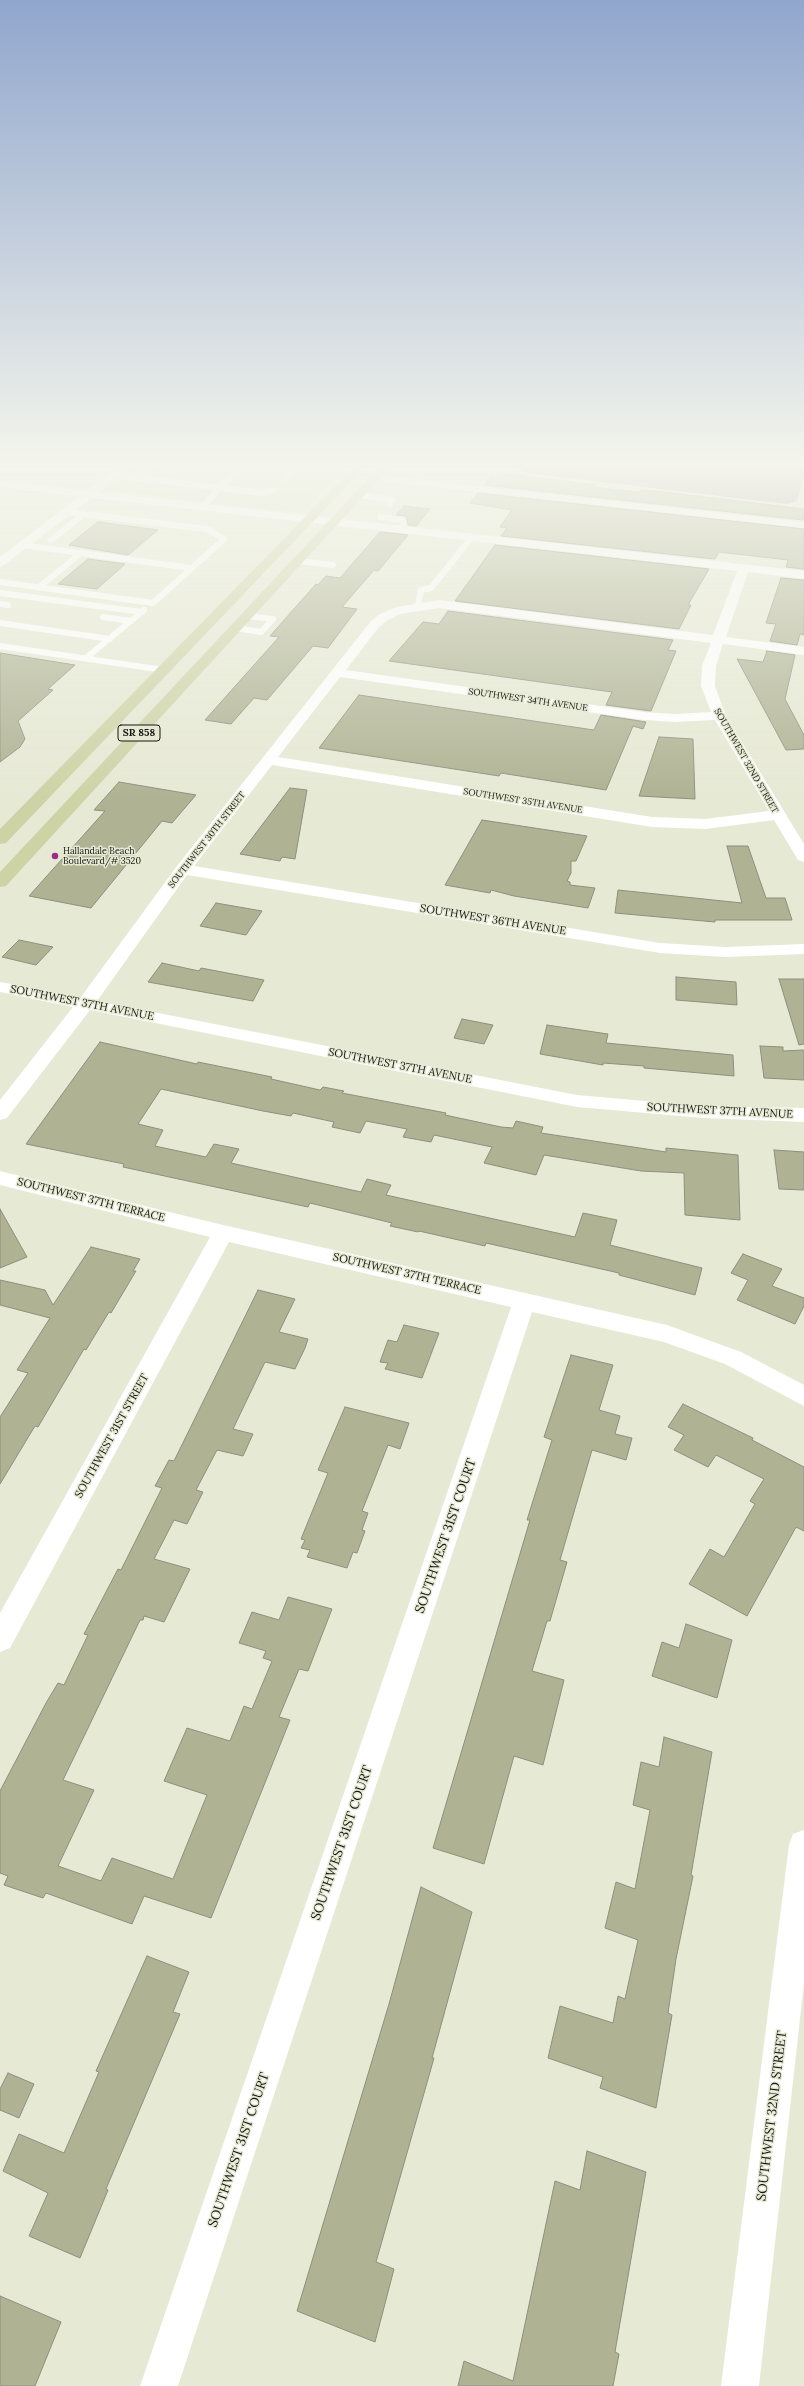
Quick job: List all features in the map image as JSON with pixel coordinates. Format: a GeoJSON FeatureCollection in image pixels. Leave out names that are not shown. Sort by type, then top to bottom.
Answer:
{"type":"FeatureCollection","features":[{"type":"Feature","properties":{"kind":"main road","name":"SR 858"},"geometry":{"type":"LineString","coordinates":[[0,839],[255,576]]}},
{"type":"Feature","properties":{"kind":"main road","name":"SR 858"},"geometry":{"type":"LineString","coordinates":[[0,882],[284,576]]}},
{"type":"Feature","properties":{"kind":"main road"},"geometry":{"type":"LineString","coordinates":[[194,673],[190,658],[232,615],[231,601]]}},
{"type":"Feature","properties":{"kind":"main road"},"geometry":{"type":"LineString","coordinates":[[112,761],[114,743],[164,690],[164,670]]}},
{"type":"Feature","properties":{"kind":"street","name":"SOUTHWEST 32ND STREET"},"geometry":{"type":"LineString","coordinates":[[741,576],[709,666],[708,686],[719,716],[777,815],[804,857]]}},
{"type":"Feature","properties":{"kind":"street","name":"SOUTHWEST 30TH STREET"},"geometry":{"type":"LineString","coordinates":[[0,1113],[86,1003],[183,869],[270,760],[375,624],[397,611],[418,606],[439,604],[804,651]]}},
{"type":"Feature","properties":{"kind":"street","name":"SOUTHWEST 34TH AVENUE"},"geometry":{"type":"LineString","coordinates":[[338,673],[644,716],[675,718],[719,716]]}},
{"type":"Feature","properties":{"kind":"street","name":"SOUTHWEST 35TH AVENUE"},"geometry":{"type":"LineString","coordinates":[[270,760],[652,822],[705,824],[777,815]]}},
{"type":"Feature","properties":{"kind":"street","name":"SOUTHWEST 36TH AVENUE"},"geometry":{"type":"LineString","coordinates":[[183,869],[660,948],[726,952],[804,949]]}},
{"type":"Feature","properties":{"kind":"street","name":"SOUTHWEST 37TH AVENUE"},"geometry":{"type":"LineString","coordinates":[[0,987],[577,1101],[703,1112],[804,1115]]}},
{"type":"Feature","properties":{"kind":"street","name":"SOUTHWEST 37TH TERRACE"},"geometry":{"type":"LineString","coordinates":[[0,1178],[224,1233],[525,1300],[667,1334],[733,1358],[804,1396]]}},
{"type":"Feature","properties":{"kind":"street","name":"SOUTHWEST 31ST STREET"},"geometry":{"type":"LineString","coordinates":[[0,1639],[224,1233]]}},
{"type":"Feature","properties":{"kind":"street","name":"SOUTHWEST 31ST COURT"},"geometry":{"type":"LineString","coordinates":[[159,2386],[525,1300]]}},
{"type":"Feature","properties":{"kind":"street","name":"SOUTHWEST 32ND STREET"},"geometry":{"type":"LineString","coordinates":[[740,2386],[804,1845]]}},
{"type":"Feature","properties":{"kind":"lane"},"geometry":{"type":"LineString","coordinates":[[38,588],[52,576]]}},
{"type":"Feature","properties":{"kind":"lane"},"geometry":{"type":"LineString","coordinates":[[86,658],[153,603],[182,576]]}},
{"type":"Feature","properties":{"kind":"lane"},"geometry":{"type":"LineString","coordinates":[[418,606],[420,590],[431,588],[440,576]]}},
{"type":"Feature","properties":{"kind":"lane"},"geometry":{"type":"LineString","coordinates":[[0,582],[153,603]]}},
{"type":"Feature","properties":{"kind":"lane"},"geometry":{"type":"LineString","coordinates":[[0,593],[142,612]]}},
{"type":"Feature","properties":{"kind":"lane"},"geometry":{"type":"LineString","coordinates":[[0,604],[8,605]]}},
{"type":"Feature","properties":{"kind":"lane"},"geometry":{"type":"LineString","coordinates":[[236,628],[261,632],[273,619],[247,616]]}},
{"type":"Feature","properties":{"kind":"lane"},"geometry":{"type":"LineString","coordinates":[[103,617],[131,621]]}},
{"type":"Feature","properties":{"kind":"lane"},"geometry":{"type":"LineString","coordinates":[[0,624],[110,639]]}},
{"type":"Feature","properties":{"kind":"lane"},"geometry":{"type":"LineString","coordinates":[[0,646],[164,670]]}},
{"type":"Feature","properties":{"kind":"building"},"geometry":{"type":"Polygon","coordinates":[[[67,576],[111,576],[97,589],[58,584],[67,576]]]}},
{"type":"Feature","properties":{"kind":"building"},"geometry":{"type":"Polygon","coordinates":[[[326,576],[340,578],[341,576],[369,576],[342,607],[357,609],[328,648],[313,646],[267,700],[254,698],[231,724],[205,720],[279,637],[270,636],[316,584],[318,585],[326,576]]]}},
{"type":"Feature","properties":{"kind":"building"},"geometry":{"type":"Polygon","coordinates":[[[473,576],[705,576],[688,605],[691,605],[679,629],[455,601],[473,576]]]}},
{"type":"Feature","properties":{"kind":"building"},"geometry":{"type":"Polygon","coordinates":[[[781,578],[804,580],[804,635],[800,634],[797,645],[770,641],[776,624],[766,623],[781,578]]]}},
{"type":"Feature","properties":{"kind":"building"},"geometry":{"type":"Polygon","coordinates":[[[448,611],[673,640],[668,650],[676,651],[651,711],[606,705],[612,692],[389,661],[423,622],[439,624],[448,611]]]}},
{"type":"Feature","properties":{"kind":"building"},"geometry":{"type":"Polygon","coordinates":[[[767,651],[795,655],[785,699],[804,735],[804,749],[786,750],[737,659],[763,662],[767,651]]]}},
{"type":"Feature","properties":{"kind":"building"},"geometry":{"type":"Polygon","coordinates":[[[0,653],[75,665],[48,689],[53,690],[18,721],[25,739],[20,747],[0,762],[0,653]]]}},
{"type":"Feature","properties":{"kind":"building"},"geometry":{"type":"Polygon","coordinates":[[[359,695],[594,730],[601,715],[646,722],[643,729],[633,726],[606,790],[501,773],[499,776],[319,748],[359,695]]]}},
{"type":"Feature","properties":{"kind":"building"},"geometry":{"type":"Polygon","coordinates":[[[659,737],[693,739],[695,799],[639,796],[659,737]]]}},
{"type":"Feature","properties":{"kind":"building"},"geometry":{"type":"Polygon","coordinates":[[[119,782],[196,795],[172,823],[162,821],[91,908],[29,896],[105,811],[94,810],[119,782]]]}},
{"type":"Feature","properties":{"kind":"building"},"geometry":{"type":"Polygon","coordinates":[[[290,788],[307,790],[295,859],[282,857],[280,861],[240,854],[290,788]]]}},
{"type":"Feature","properties":{"kind":"building"},"geometry":{"type":"Polygon","coordinates":[[[482,820],[587,836],[576,861],[571,861],[571,873],[567,881],[570,882],[570,885],[595,888],[588,908],[514,896],[491,890],[490,893],[445,885],[482,820]]]}},
{"type":"Feature","properties":{"kind":"building"},"geometry":{"type":"Polygon","coordinates":[[[727,846],[748,846],[766,898],[785,898],[792,920],[715,920],[715,922],[615,913],[618,890],[742,903],[727,846]]]}},
{"type":"Feature","properties":{"kind":"building"},"geometry":{"type":"Polygon","coordinates":[[[216,903],[262,911],[246,935],[200,926],[216,903]]]}},
{"type":"Feature","properties":{"kind":"building"},"geometry":{"type":"Polygon","coordinates":[[[19,940],[53,947],[36,965],[2,957],[19,940]]]}},
{"type":"Feature","properties":{"kind":"building"},"geometry":{"type":"Polygon","coordinates":[[[162,963],[199,971],[201,968],[264,980],[253,1001],[148,982],[162,963]]]}},
{"type":"Feature","properties":{"kind":"building"},"geometry":{"type":"Polygon","coordinates":[[[676,977],[736,982],[737,1005],[676,1000],[676,977]]]}},
{"type":"Feature","properties":{"kind":"building"},"geometry":{"type":"Polygon","coordinates":[[[779,979],[804,979],[804,1044],[799,1045],[779,979]]]}},
{"type":"Feature","properties":{"kind":"building"},"geometry":{"type":"Polygon","coordinates":[[[462,1019],[493,1025],[484,1044],[454,1038],[462,1019]]]}},
{"type":"Feature","properties":{"kind":"building"},"geometry":{"type":"Polygon","coordinates":[[[547,1025],[608,1034],[606,1043],[733,1055],[734,1076],[644,1068],[644,1066],[603,1063],[603,1065],[540,1054],[547,1025]]]}},
{"type":"Feature","properties":{"kind":"building"},"geometry":{"type":"Polygon","coordinates":[[[100,1042],[197,1064],[198,1062],[272,1077],[271,1079],[320,1090],[323,1087],[344,1091],[342,1093],[446,1113],[445,1115],[501,1127],[513,1128],[516,1121],[543,1127],[541,1133],[666,1152],[666,1148],[738,1155],[740,1220],[685,1215],[684,1173],[641,1171],[544,1155],[536,1175],[484,1163],[492,1147],[434,1135],[431,1142],[403,1137],[407,1129],[366,1121],[360,1133],[332,1127],[334,1122],[293,1113],[291,1116],[263,1111],[161,1089],[138,1124],[163,1130],[155,1146],[206,1157],[214,1144],[239,1149],[231,1163],[361,1192],[367,1179],[391,1185],[386,1195],[575,1237],[583,1213],[617,1220],[610,1245],[702,1268],[695,1295],[619,1275],[619,1273],[486,1243],[485,1246],[390,1226],[392,1223],[310,1203],[308,1207],[123,1167],[124,1164],[26,1144],[100,1042]]]}},
{"type":"Feature","properties":{"kind":"building"},"geometry":{"type":"Polygon","coordinates":[[[760,1046],[783,1047],[783,1051],[804,1050],[804,1080],[764,1078],[760,1046]]]}},
{"type":"Feature","properties":{"kind":"building"},"geometry":{"type":"Polygon","coordinates":[[[774,1150],[804,1152],[804,1190],[779,1189],[774,1150]]]}},
{"type":"Feature","properties":{"kind":"building"},"geometry":{"type":"Polygon","coordinates":[[[0,1209],[27,1257],[0,1268],[0,1209]]]}},
{"type":"Feature","properties":{"kind":"building"},"geometry":{"type":"Polygon","coordinates":[[[91,1247],[140,1259],[133,1271],[136,1271],[111,1313],[109,1312],[86,1350],[84,1349],[38,1427],[35,1426],[0,1484],[0,1417],[28,1373],[17,1370],[50,1318],[0,1305],[0,1280],[45,1290],[53,1305],[91,1247]]]}},
{"type":"Feature","properties":{"kind":"building"},"geometry":{"type":"Polygon","coordinates":[[[743,1254],[782,1269],[772,1286],[804,1298],[804,1306],[795,1324],[737,1300],[748,1280],[731,1273],[743,1254]]]}},
{"type":"Feature","properties":{"kind":"building"},"geometry":{"type":"Polygon","coordinates":[[[258,1290],[295,1299],[279,1332],[308,1339],[305,1348],[295,1369],[265,1362],[233,1429],[253,1434],[243,1456],[217,1450],[196,1490],[203,1492],[187,1524],[174,1520],[154,1559],[190,1569],[164,1622],[144,1616],[143,1620],[140,1620],[63,1780],[94,1790],[58,1866],[101,1881],[112,1858],[173,1879],[207,1795],[164,1781],[187,1728],[230,1741],[244,1706],[252,1709],[272,1661],[263,1658],[266,1651],[239,1643],[252,1612],[279,1620],[288,1597],[332,1609],[308,1671],[299,1669],[279,1717],[290,1720],[211,1918],[144,1896],[132,1924],[46,1893],[43,1898],[4,1885],[8,1876],[0,1873],[0,1791],[58,1683],[64,1685],[88,1635],[84,1634],[118,1569],[121,1570],[162,1488],[155,1486],[169,1460],[174,1461],[258,1290]]]}},
{"type":"Feature","properties":{"kind":"building"},"geometry":{"type":"Polygon","coordinates":[[[404,1325],[439,1333],[422,1378],[385,1369],[388,1363],[380,1362],[388,1340],[397,1342],[404,1325]]]}},
{"type":"Feature","properties":{"kind":"building"},"geometry":{"type":"Polygon","coordinates":[[[571,1355],[613,1365],[599,1410],[620,1416],[615,1434],[632,1438],[626,1460],[592,1450],[560,1560],[567,1562],[550,1621],[547,1621],[532,1671],[564,1680],[543,1765],[514,1756],[484,1864],[433,1848],[530,1520],[527,1520],[552,1440],[544,1437],[571,1355]]]}},
{"type":"Feature","properties":{"kind":"building"},"geometry":{"type":"Polygon","coordinates":[[[683,1404],[753,1438],[752,1440],[804,1467],[804,1531],[796,1527],[747,1616],[689,1584],[710,1549],[724,1557],[755,1504],[750,1501],[764,1479],[716,1455],[708,1467],[674,1450],[684,1435],[668,1427],[683,1404]]]}},
{"type":"Feature","properties":{"kind":"building"},"geometry":{"type":"Polygon","coordinates":[[[345,1407],[409,1423],[400,1449],[388,1445],[362,1511],[368,1513],[362,1530],[365,1531],[357,1553],[353,1552],[347,1568],[307,1557],[310,1550],[301,1548],[305,1540],[301,1539],[328,1473],[318,1470],[345,1407]]]}},
{"type":"Feature","properties":{"kind":"building"},"geometry":{"type":"Polygon","coordinates":[[[686,1624],[732,1640],[717,1698],[652,1676],[662,1642],[679,1648],[686,1624]]]}},
{"type":"Feature","properties":{"kind":"building"},"geometry":{"type":"Polygon","coordinates":[[[664,1737],[712,1752],[691,1875],[693,1876],[676,1959],[668,2013],[672,2015],[656,2108],[600,2088],[603,2077],[548,2058],[560,2006],[613,2023],[618,1996],[625,1999],[638,1940],[605,1928],[616,1882],[635,1889],[650,1810],[633,1805],[641,1762],[659,1767],[664,1737]]]}},
{"type":"Feature","properties":{"kind":"building"},"geometry":{"type":"Polygon","coordinates":[[[421,1887],[472,1912],[432,2058],[434,2058],[376,2262],[394,2269],[375,2342],[297,2311],[389,2004],[421,1887]]]}},
{"type":"Feature","properties":{"kind":"building"},"geometry":{"type":"Polygon","coordinates":[[[147,1956],[189,1972],[173,2012],[180,2014],[106,2189],[108,2190],[80,2258],[29,2236],[48,2193],[3,2171],[19,2134],[64,2153],[99,2072],[96,2071],[147,1956]]]}},
{"type":"Feature","properties":{"kind":"building"},"geometry":{"type":"Polygon","coordinates":[[[8,2073],[34,2084],[19,2118],[0,2110],[0,2089],[8,2073]]]}},
{"type":"Feature","properties":{"kind":"building"},"geometry":{"type":"Polygon","coordinates":[[[587,2151],[646,2172],[615,2352],[619,2354],[613,2386],[458,2386],[464,2361],[513,2381],[555,2181],[580,2190],[587,2151]]]}},
{"type":"Feature","properties":{"kind":"building"},"geometry":{"type":"Polygon","coordinates":[[[0,2296],[61,2322],[35,2386],[0,2386],[0,2296]]]}},
{"type":"Feature","properties":{"kind":"place","name":"Hallandale Beach Boulevard/# 3520"},"geometry":{"type":"Point","coordinates":[55,856]}}]}
